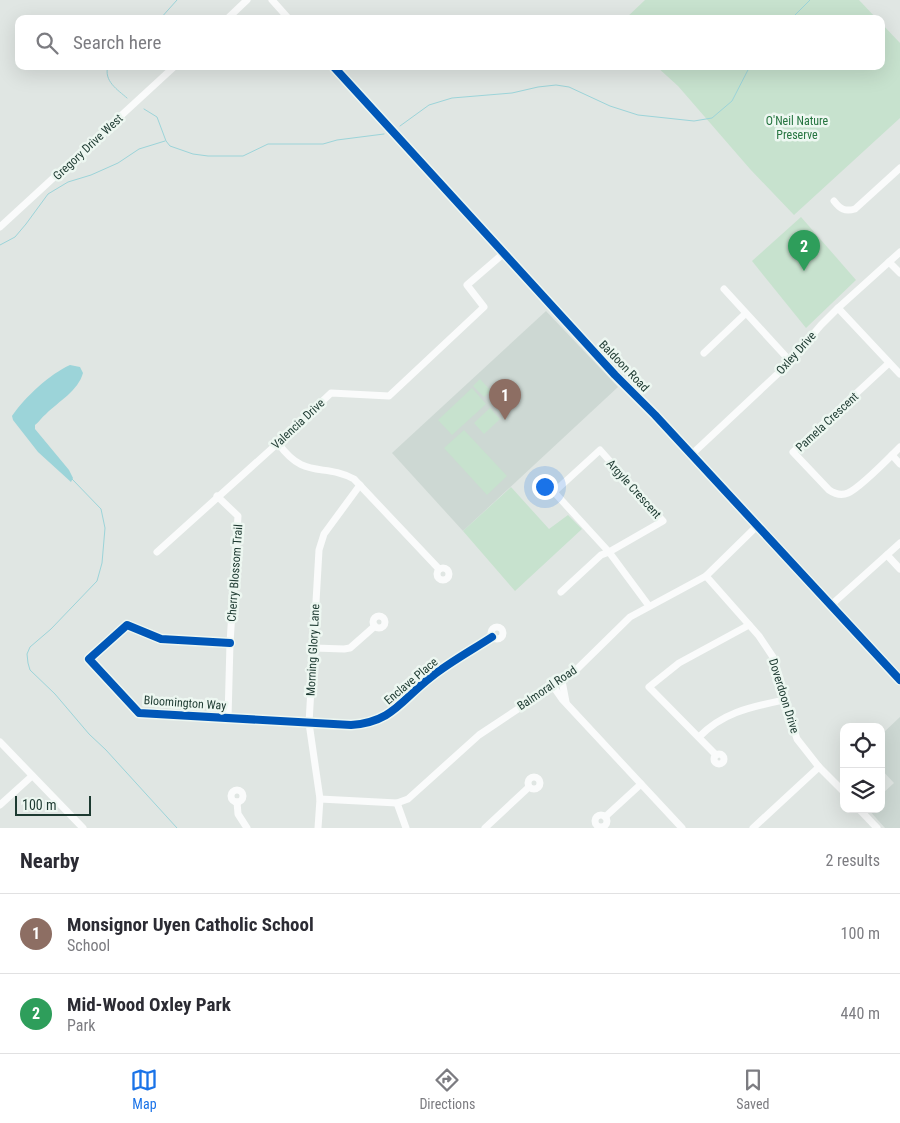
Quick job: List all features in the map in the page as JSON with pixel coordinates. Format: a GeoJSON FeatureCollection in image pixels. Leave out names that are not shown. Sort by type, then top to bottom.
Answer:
{"type":"FeatureCollection","features":[{"type":"Feature","properties":{"kind":"street"},"geometry":{"type":"LineString","coordinates":[[231,15],[247,0]]}},
{"type":"Feature","properties":{"kind":"street"},"geometry":{"type":"LineString","coordinates":[[272,0],[285,15]]}},
{"type":"Feature","properties":{"kind":"street","name":"Gregory Drive West"},"geometry":{"type":"LineString","coordinates":[[0,227],[171,70]]}},
{"type":"Feature","properties":{"kind":"street","name":"Baldoon Road"},"geometry":{"type":"LineString","coordinates":[[337,70],[616,375],[900,680]]}},
{"type":"Feature","properties":{"kind":"street"},"geometry":{"type":"LineString","coordinates":[[834,201],[842,209],[856,209],[900,168]]}},
{"type":"Feature","properties":{"kind":"street","name":"Oxley Drive"},"geometry":{"type":"LineString","coordinates":[[691,455],[786,366],[838,308],[900,252]]}},
{"type":"Feature","properties":{"kind":"street","name":"Valencia Drive"},"geometry":{"type":"LineString","coordinates":[[157,552],[278,444],[331,393],[389,396],[484,307],[467,285],[504,253]]}},
{"type":"Feature","properties":{"kind":"street"},"geometry":{"type":"LineString","coordinates":[[890,262],[900,273]]}},
{"type":"Feature","properties":{"kind":"street"},"geometry":{"type":"LineString","coordinates":[[724,289],[790,361]]}},
{"type":"Feature","properties":{"kind":"street"},"geometry":{"type":"LineString","coordinates":[[838,308],[900,374]]}},
{"type":"Feature","properties":{"kind":"street"},"geometry":{"type":"LineString","coordinates":[[704,353],[745,314]]}},
{"type":"Feature","properties":{"kind":"street","name":"Pamela Crescent"},"geometry":{"type":"LineString","coordinates":[[889,363],[793,452],[835,494],[843,494],[855,488],[892,455]]}},
{"type":"Feature","properties":{"kind":"street"},"geometry":{"type":"LineString","coordinates":[[278,444],[284,452],[299,464],[310,469],[346,475],[360,485],[439,569]]}},
{"type":"Feature","properties":{"kind":"street"},"geometry":{"type":"LineString","coordinates":[[900,447],[892,455],[900,464]]}},
{"type":"Feature","properties":{"kind":"street","name":"Argyle Crescent"},"geometry":{"type":"LineString","coordinates":[[609,552],[663,521],[600,450],[554,492],[609,552],[649,606]]}},
{"type":"Feature","properties":{"kind":"street","name":"Morning Glory Lane"},"geometry":{"type":"LineString","coordinates":[[318,828],[320,799],[309,723],[321,541],[328,527],[360,485]]}},
{"type":"Feature","properties":{"kind":"street","name":"Cherry Blossom Trail"},"geometry":{"type":"LineString","coordinates":[[218,496],[238,516],[230,643],[228,718]]}},
{"type":"Feature","properties":{"kind":"street","name":"Balmoral Road"},"geometry":{"type":"LineString","coordinates":[[397,803],[408,799],[479,735],[576,671],[630,616],[706,576],[757,526]]}},
{"type":"Feature","properties":{"kind":"street"},"geometry":{"type":"LineString","coordinates":[[830,606],[900,543]]}},
{"type":"Feature","properties":{"kind":"street"},"geometry":{"type":"LineString","coordinates":[[561,592],[601,554],[609,552]]}},
{"type":"Feature","properties":{"kind":"street"},"geometry":{"type":"LineString","coordinates":[[887,556],[900,569]]}},
{"type":"Feature","properties":{"kind":"street","name":"Doverdoon Drive"},"geometry":{"type":"LineString","coordinates":[[706,576],[759,636],[773,657],[797,740],[840,788]]}},
{"type":"Feature","properties":{"kind":"street","name":"Bloomington Way"},"geometry":{"type":"LineString","coordinates":[[230,643],[161,639],[127,624],[90,659],[139,713],[309,723]]}},
{"type":"Feature","properties":{"kind":"street"},"geometry":{"type":"LineString","coordinates":[[716,755],[649,687],[679,663],[749,625]]}},
{"type":"Feature","properties":{"kind":"street"},"geometry":{"type":"LineString","coordinates":[[314,648],[347,649],[375,626]]}},
{"type":"Feature","properties":{"kind":"street","name":"Enclave Place"},"geometry":{"type":"LineString","coordinates":[[309,723],[351,725],[380,719],[396,708],[430,677],[492,637]]}},
{"type":"Feature","properties":{"kind":"street"},"geometry":{"type":"LineString","coordinates":[[562,681],[567,702]]}},
{"type":"Feature","properties":{"kind":"street"},"geometry":{"type":"LineString","coordinates":[[553,686],[562,699],[567,702],[682,828]]}},
{"type":"Feature","properties":{"kind":"street"},"geometry":{"type":"LineString","coordinates":[[699,737],[712,724],[747,708],[784,700]]}},
{"type":"Feature","properties":{"kind":"street"},"geometry":{"type":"LineString","coordinates":[[0,742],[82,828]]}},
{"type":"Feature","properties":{"kind":"street"},"geometry":{"type":"LineString","coordinates":[[753,828],[819,766]]}},
{"type":"Feature","properties":{"kind":"street"},"geometry":{"type":"LineString","coordinates":[[0,805],[32,776]]}},
{"type":"Feature","properties":{"kind":"street"},"geometry":{"type":"LineString","coordinates":[[605,817],[641,784]]}},
{"type":"Feature","properties":{"kind":"street"},"geometry":{"type":"LineString","coordinates":[[485,828],[529,787]]}},
{"type":"Feature","properties":{"kind":"street"},"geometry":{"type":"LineString","coordinates":[[320,799],[397,803],[406,828]]}},
{"type":"Feature","properties":{"kind":"street"},"geometry":{"type":"LineString","coordinates":[[237,802],[238,814],[247,828]]}},
{"type":"Feature","properties":{"kind":"street"},"geometry":{"type":"LineString","coordinates":[[863,813],[877,828]]}},
{"type":"Feature","properties":{"kind":"shaded area"},"geometry":{"type":"Polygon","coordinates":[[[546,311],[618,387],[463,531],[392,453],[546,311]]]}},
{"type":"Feature","properties":{"kind":"shaded area"},"geometry":{"type":"Polygon","coordinates":[[[900,717],[900,828],[885,828],[872,813],[885,813],[885,791],[894,783],[885,773],[885,731],[900,717]]]}},
{"type":"Feature","properties":{"kind":"green space"},"geometry":{"type":"Polygon","coordinates":[[[645,0],[859,0],[873,15],[629,15],[645,0]]]}},
{"type":"Feature","properties":{"kind":"green space","name":"O'Neil Nature Preserve"},"geometry":{"type":"Polygon","coordinates":[[[885,27],[900,43],[900,118],[794,215],[750,169],[678,86],[660,70],[885,70],[885,27]]]}},
{"type":"Feature","properties":{"kind":"green space"},"geometry":{"type":"Polygon","coordinates":[[[801,217],[856,280],[806,328],[752,261],[801,217]]]}},
{"type":"Feature","properties":{"kind":"green space"},"geometry":{"type":"Polygon","coordinates":[[[480,379],[491,391],[484,397],[473,386],[480,379]]]}},
{"type":"Feature","properties":{"kind":"green space"},"geometry":{"type":"Polygon","coordinates":[[[472,388],[486,404],[452,435],[438,420],[472,388]]]}},
{"type":"Feature","properties":{"kind":"green space"},"geometry":{"type":"Polygon","coordinates":[[[490,408],[500,419],[484,434],[474,423],[490,408]]]}},
{"type":"Feature","properties":{"kind":"green space"},"geometry":{"type":"Polygon","coordinates":[[[464,430],[507,476],[487,495],[444,448],[464,430]]]}},
{"type":"Feature","properties":{"kind":"green space"},"geometry":{"type":"Polygon","coordinates":[[[511,487],[549,529],[568,515],[582,529],[515,591],[463,531],[511,487]]]}},
{"type":"Feature","properties":{"kind":"water"},"geometry":{"type":"Polygon","coordinates":[[[70,365],[80,367],[83,373],[81,379],[73,390],[35,425],[35,429],[69,470],[73,478],[71,482],[38,452],[13,420],[12,416],[38,387],[54,374],[70,365]]]}},
{"type":"Feature","properties":{"kind":"waterway"},"geometry":{"type":"LineString","coordinates":[[164,15],[177,0]]}},
{"type":"Feature","properties":{"kind":"waterway"},"geometry":{"type":"LineString","coordinates":[[795,15],[810,0]]}},
{"type":"Feature","properties":{"kind":"waterway"},"geometry":{"type":"LineString","coordinates":[[107,70],[109,81],[127,98]]}},
{"type":"Feature","properties":{"kind":"waterway"},"geometry":{"type":"LineString","coordinates":[[400,126],[429,105],[452,98],[512,93],[556,85],[569,87],[610,106],[638,115],[694,121],[712,118],[732,101],[748,70]]}},
{"type":"Feature","properties":{"kind":"waterway"},"geometry":{"type":"LineString","coordinates":[[144,109],[157,117],[166,141],[170,146],[193,154],[208,156],[243,156],[268,144],[323,144],[337,140],[384,134]]}},
{"type":"Feature","properties":{"kind":"waterway"},"geometry":{"type":"LineString","coordinates":[[0,245],[15,237],[48,194],[68,182],[91,175],[118,163],[139,149],[165,141]]}},
{"type":"Feature","properties":{"kind":"waterway"},"geometry":{"type":"LineString","coordinates":[[72,479],[101,509],[105,528],[102,563],[97,581],[51,629],[30,647],[27,654],[30,670],[55,694],[89,734],[177,828]]}},
{"type":"Feature","properties":{"kind":"cycle path"},"geometry":{"type":"LineString","coordinates":[[337,70],[615,375],[655,415],[900,680]]}},
{"type":"Feature","properties":{"kind":"cycle path"},"geometry":{"type":"LineString","coordinates":[[230,643],[161,639],[127,625],[89,659],[139,713],[351,725],[365,723],[387,715],[438,672],[492,637]]}},
{"type":"Feature","properties":{"kind":"place","name":"Mid-Wood Oxley Park"},"geometry":{"type":"Point","coordinates":[804,271]}},
{"type":"Feature","properties":{"kind":"place","name":"Monsignor Uyen Catholic School"},"geometry":{"type":"Point","coordinates":[505,420]}}]}
